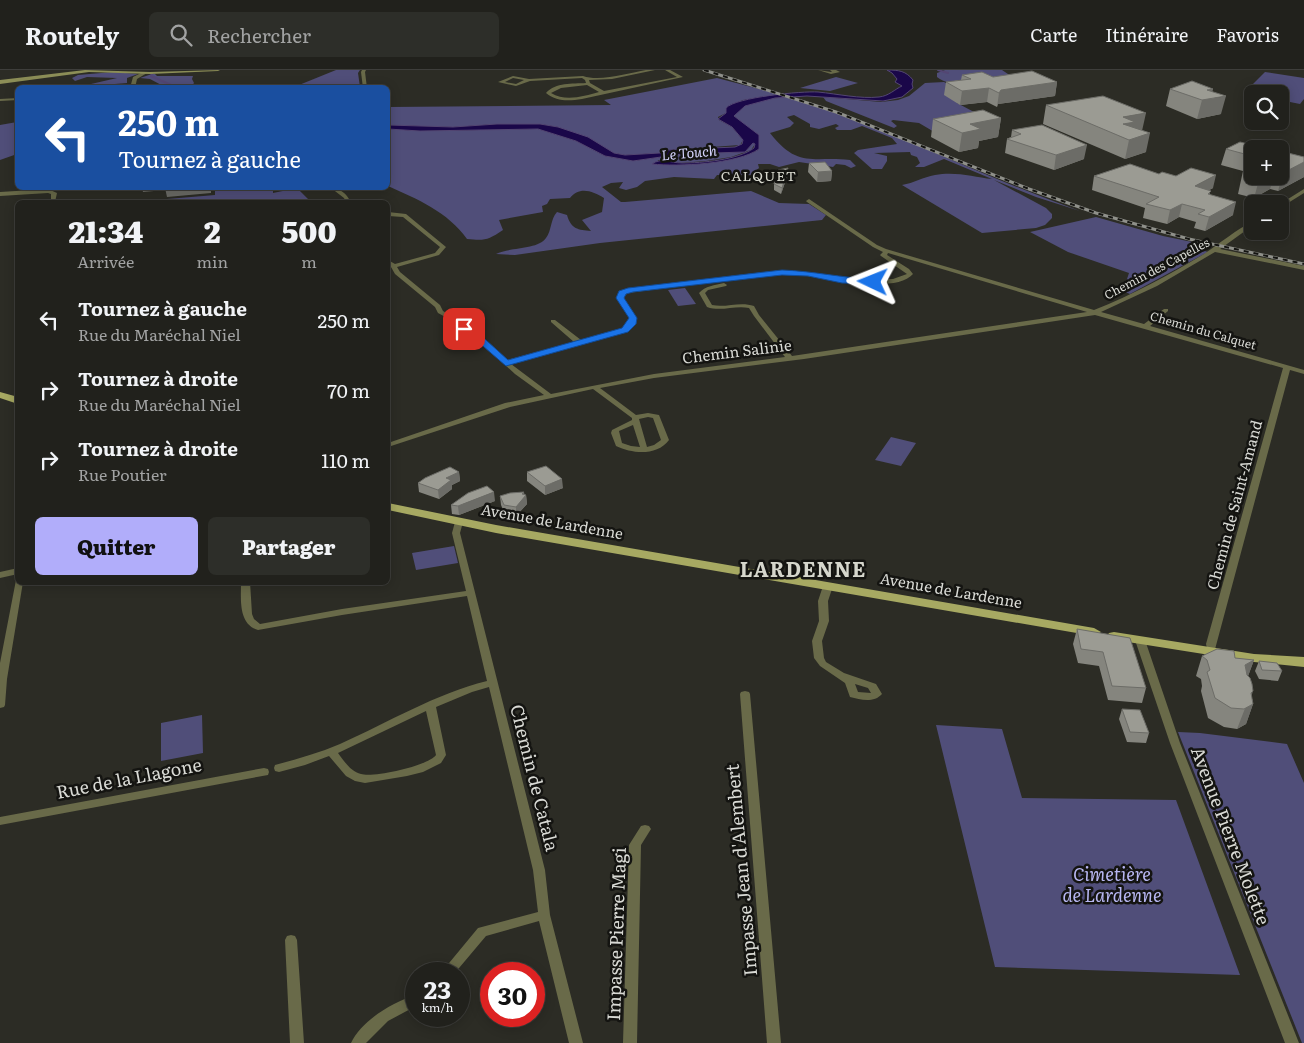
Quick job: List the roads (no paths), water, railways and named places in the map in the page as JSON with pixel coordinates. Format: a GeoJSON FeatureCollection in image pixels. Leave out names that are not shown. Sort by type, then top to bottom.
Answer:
{"type":"FeatureCollection","features":[{"type":"Feature","properties":{"kind":"main road"},"geometry":{"type":"LineString","coordinates":[[0,395],[15,400]]}},
{"type":"Feature","properties":{"kind":"main road","name":"Avenue de Lardenne"},"geometry":{"type":"LineString","coordinates":[[390,507],[459,522],[1140,640],[1211,652],[1304,662]]}},
{"type":"Feature","properties":{"kind":"street"},"geometry":{"type":"LineString","coordinates":[[0,82],[80,71],[145,73],[218,70]]}},
{"type":"Feature","properties":{"kind":"street"},"geometry":{"type":"LineString","coordinates":[[364,70],[365,85]]}},
{"type":"Feature","properties":{"kind":"street"},"geometry":{"type":"LineString","coordinates":[[510,70],[512,77]]}},
{"type":"Feature","properties":{"kind":"street"},"geometry":{"type":"LineString","coordinates":[[654,70],[558,87],[549,90],[548,93],[568,98],[681,77],[667,70]]}},
{"type":"Feature","properties":{"kind":"street"},"geometry":{"type":"LineString","coordinates":[[820,70],[831,73],[838,72],[832,70]]}},
{"type":"Feature","properties":{"kind":"street"},"geometry":{"type":"LineString","coordinates":[[134,85],[135,78],[145,73]]}},
{"type":"Feature","properties":{"kind":"street"},"geometry":{"type":"LineString","coordinates":[[529,80],[516,85],[500,82],[512,77],[529,80],[582,77],[604,92]]}},
{"type":"Feature","properties":{"kind":"street"},"geometry":{"type":"LineString","coordinates":[[0,100],[15,99]]}},
{"type":"Feature","properties":{"kind":"street"},"geometry":{"type":"LineString","coordinates":[[0,194],[48,190],[54,193],[53,200]]}},
{"type":"Feature","properties":{"kind":"street"},"geometry":{"type":"LineString","coordinates":[[336,190],[347,200]]}},
{"type":"Feature","properties":{"kind":"street"},"geometry":{"type":"LineString","coordinates":[[1289,200],[1304,190]]}},
{"type":"Feature","properties":{"kind":"street"},"geometry":{"type":"LineString","coordinates":[[506,363],[625,330],[631,324],[633,318],[620,298],[626,291],[782,272],[863,282],[890,280],[908,276],[909,272],[883,255],[887,251],[875,246],[809,201]]}},
{"type":"Feature","properties":{"kind":"street"},"geometry":{"type":"LineString","coordinates":[[390,214],[404,215],[443,247],[437,254],[394,266]]}},
{"type":"Feature","properties":{"kind":"street","name":"Chemin des Capelles"},"geometry":{"type":"LineString","coordinates":[[1095,313],[1180,272],[1244,230]]}},
{"type":"Feature","properties":{"kind":"street"},"geometry":{"type":"LineString","coordinates":[[1216,250],[1304,268]]}},
{"type":"Feature","properties":{"kind":"street","name":"Chemin du Calquet"},"geometry":{"type":"LineString","coordinates":[[887,251],[1095,313],[1304,372]]}},
{"type":"Feature","properties":{"kind":"street"},"geometry":{"type":"LineString","coordinates":[[390,263],[394,266],[397,273],[438,306],[440,312],[459,326],[472,332],[506,363],[548,395]]}},
{"type":"Feature","properties":{"kind":"street"},"geometry":{"type":"LineString","coordinates":[[724,285],[706,289],[702,293],[709,306],[717,308],[743,305],[752,307],[790,359]]}},
{"type":"Feature","properties":{"kind":"street"},"geometry":{"type":"LineString","coordinates":[[1145,327],[1166,310]]}},
{"type":"Feature","properties":{"kind":"street","name":"Chemin Salinie"},"geometry":{"type":"LineString","coordinates":[[390,443],[492,410],[548,395],[594,386],[654,376],[790,359],[1047,322],[1095,313]]}},
{"type":"Feature","properties":{"kind":"street"},"geometry":{"type":"LineString","coordinates":[[553,321],[580,343]]}},
{"type":"Feature","properties":{"kind":"street","name":"Chemin de Saint-Amand"},"geometry":{"type":"LineString","coordinates":[[1211,652],[1287,367]]}},
{"type":"Feature","properties":{"kind":"street"},"geometry":{"type":"LineString","coordinates":[[594,386],[635,419],[644,449]]}},
{"type":"Feature","properties":{"kind":"street"},"geometry":{"type":"LineString","coordinates":[[648,415],[656,417],[665,440],[664,443],[657,447],[644,449],[631,449],[619,444],[615,433],[618,428],[635,419],[648,415]]}},
{"type":"Feature","properties":{"kind":"street","name":"Chemin de Catala"},"geometry":{"type":"LineString","coordinates":[[459,522],[456,533],[539,870],[544,915],[576,1043]]}},
{"type":"Feature","properties":{"kind":"street"},"geometry":{"type":"LineString","coordinates":[[0,575],[15,572]]}},
{"type":"Feature","properties":{"kind":"street"},"geometry":{"type":"LineString","coordinates":[[0,705],[2,678],[18,585]]}},
{"type":"Feature","properties":{"kind":"street"},"geometry":{"type":"LineString","coordinates":[[245,585],[248,619],[251,625],[258,628],[342,612],[471,593]]}},
{"type":"Feature","properties":{"kind":"street"},"geometry":{"type":"LineString","coordinates":[[828,586],[823,601],[825,615],[817,641],[819,658],[823,664],[842,676]]}},
{"type":"Feature","properties":{"kind":"street","name":"Avenue Pierre Molette"},"geometry":{"type":"LineString","coordinates":[[1140,640],[1174,743],[1292,1043]]}},
{"type":"Feature","properties":{"kind":"street"},"geometry":{"type":"LineString","coordinates":[[279,768],[304,763],[430,705],[476,687],[493,683]]}},
{"type":"Feature","properties":{"kind":"street","name":"Impasse Jean d'Alembert"},"geometry":{"type":"LineString","coordinates":[[745,694],[774,1043]]}},
{"type":"Feature","properties":{"kind":"street"},"geometry":{"type":"LineString","coordinates":[[331,751],[350,775],[356,778],[365,779],[428,768],[438,761],[441,754],[430,705]]}},
{"type":"Feature","properties":{"kind":"street","name":"Rue de la Llagone"},"geometry":{"type":"LineString","coordinates":[[0,821],[264,772]]}},
{"type":"Feature","properties":{"kind":"street","name":"Impasse Pierre Magi"},"geometry":{"type":"LineString","coordinates":[[630,1043],[635,845],[646,829]]}},
{"type":"Feature","properties":{"kind":"street"},"geometry":{"type":"LineString","coordinates":[[456,962],[482,932],[544,915]]}},
{"type":"Feature","properties":{"kind":"street"},"geometry":{"type":"LineString","coordinates":[[290,940],[297,1043]]}},
{"type":"Feature","properties":{"kind":"street"},"geometry":{"type":"LineString","coordinates":[[358,1043],[380,1017],[392,1009],[405,1004]]}},
{"type":"Feature","properties":{"kind":"water","name":"Le Touch"},"geometry":{"type":"Polygon","coordinates":[[[887,70],[905,73],[913,80],[913,88],[902,97],[883,101],[807,96],[775,98],[745,106],[734,116],[759,135],[759,149],[737,158],[707,163],[652,164],[659,161],[682,163],[720,160],[747,152],[754,148],[755,144],[753,143],[745,152],[682,154],[633,161],[605,156],[576,141],[538,129],[420,131],[390,129],[390,125],[453,127],[540,124],[558,127],[588,137],[614,153],[625,155],[660,153],[669,150],[735,147],[742,144],[743,140],[732,127],[718,119],[726,113],[726,108],[732,104],[755,98],[798,93],[818,92],[864,97],[883,96],[902,86],[895,82],[897,79],[887,70]]]}},
{"type":"Feature","properties":{"kind":"waterway"},"geometry":{"type":"LineString","coordinates":[[938,70],[948,73]]}},
{"type":"Feature","properties":{"kind":"waterway"},"geometry":{"type":"LineString","coordinates":[[152,74],[151,76],[171,85]]}},
{"type":"Feature","properties":{"kind":"railway"},"geometry":{"type":"LineString","coordinates":[[704,70],[836,112],[1029,189],[1096,213],[1189,239],[1304,264]]}},
{"type":"Feature","properties":{"kind":"district","name":"CALQUET"},"geometry":{"type":"Point","coordinates":[759,176]}},
{"type":"Feature","properties":{"kind":"district","name":"LARDENNE"},"geometry":{"type":"Point","coordinates":[803,570]}},
{"type":"Feature","properties":{"kind":"park label","name":"Cimetière de Lardenne"},"geometry":{"type":"Point","coordinates":[1112,885]}}]}
